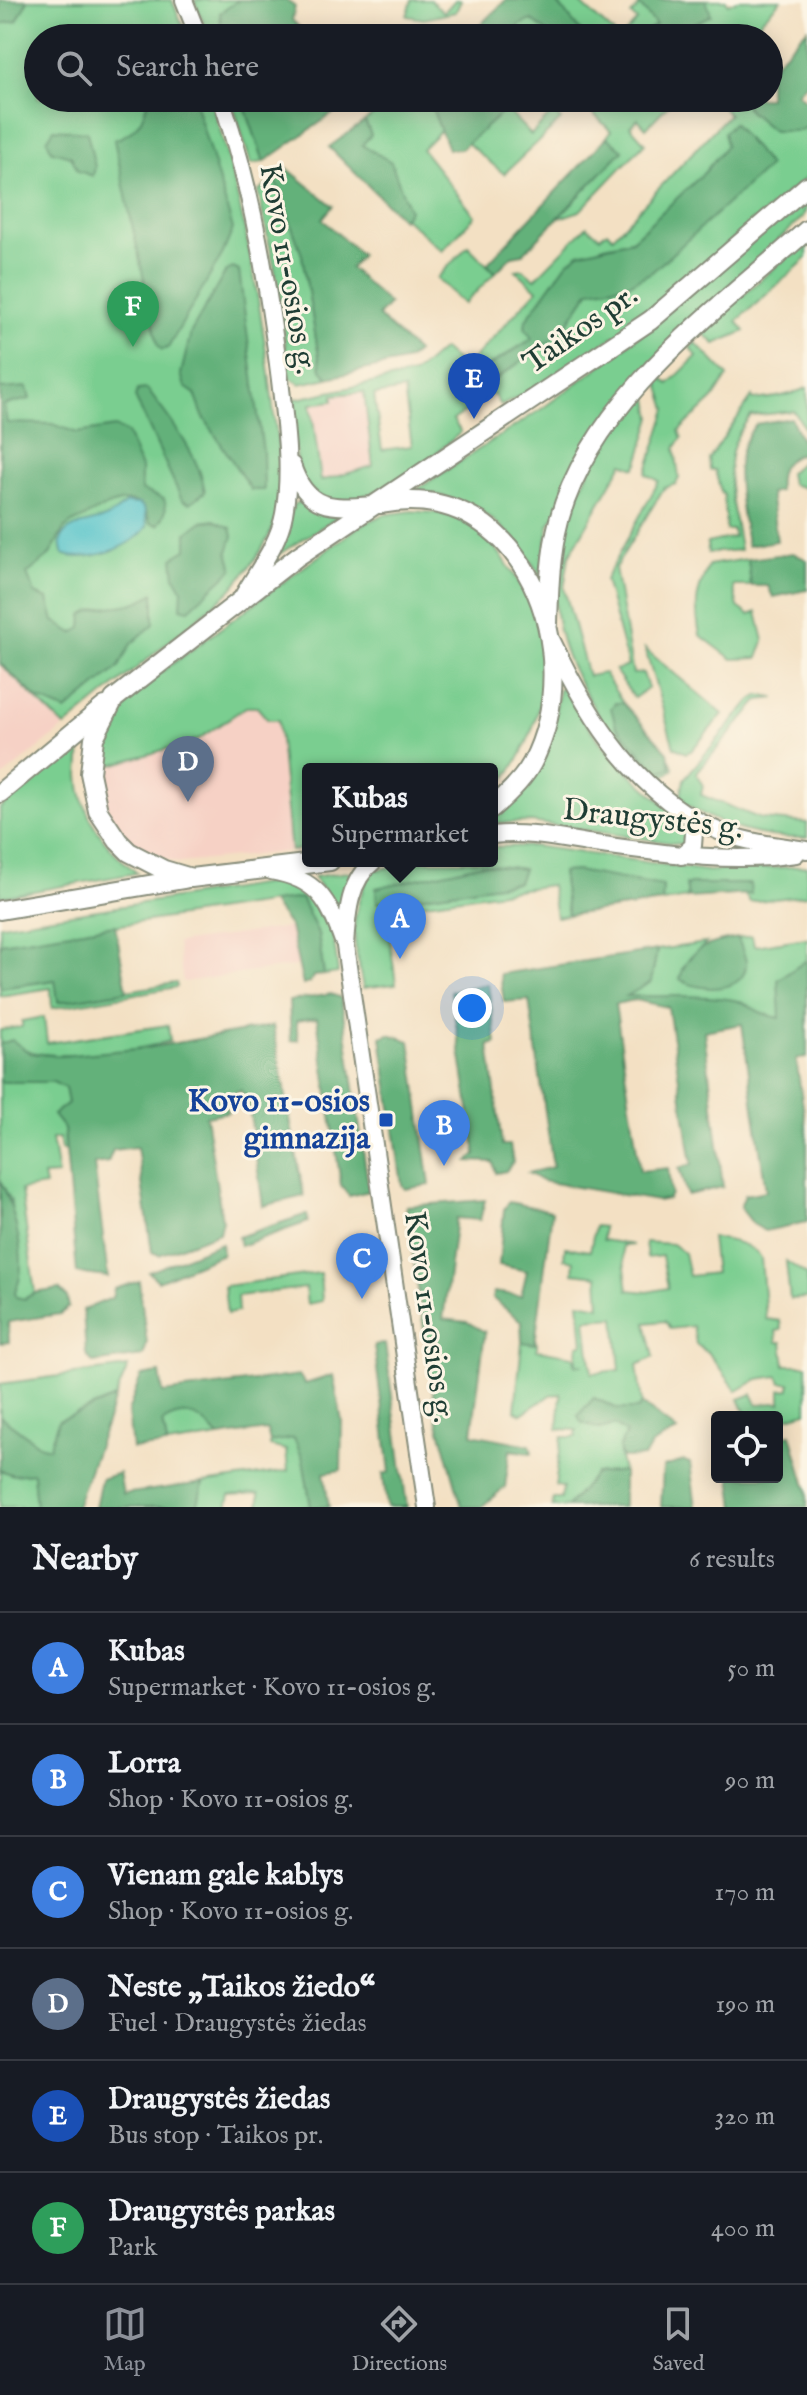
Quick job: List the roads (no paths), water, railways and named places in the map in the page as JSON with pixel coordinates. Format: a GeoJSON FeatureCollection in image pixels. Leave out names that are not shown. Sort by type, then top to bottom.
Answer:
{"type":"FeatureCollection","features":[{"type":"Feature","properties":{"kind":"main road"},"geometry":{"type":"LineString","coordinates":[[184,0],[193,24]]}},
{"type":"Feature","properties":{"kind":"main road","name":"Kovo 11-osios g."},"geometry":{"type":"LineString","coordinates":[[225,112],[257,228],[273,321],[288,452],[286,500],[276,540],[243,596]]}},
{"type":"Feature","properties":{"kind":"main road","name":"Taikos pr."},"geometry":{"type":"LineString","coordinates":[[114,699],[243,596],[651,320],[806,187]]}},
{"type":"Feature","properties":{"kind":"main road"},"geometry":{"type":"LineString","coordinates":[[498,802],[520,781],[537,751],[549,704],[550,563],[559,519],[594,446],[656,365],[807,230]]}},
{"type":"Feature","properties":{"kind":"main road","name":"Kovo 11-osios g."},"geometry":{"type":"LineString","coordinates":[[288,452],[298,483],[311,498],[335,507],[374,505]]}},
{"type":"Feature","properties":{"kind":"main road"},"geometry":{"type":"LineString","coordinates":[[374,505],[406,501],[436,503],[469,514],[489,527],[530,579],[550,632]]}},
{"type":"Feature","properties":{"kind":"main road","name":"Draugystės g."},"geometry":{"type":"LineString","coordinates":[[550,632],[598,729],[650,783],[695,819],[743,839],[807,851]]}},
{"type":"Feature","properties":{"kind":"main road"},"geometry":{"type":"LineString","coordinates":[[0,793],[114,699]]}},
{"type":"Feature","properties":{"kind":"main road"},"geometry":{"type":"LineString","coordinates":[[114,699],[100,723],[91,756],[92,790],[98,811],[112,834],[129,852],[164,870],[191,878]]}},
{"type":"Feature","properties":{"kind":"main road"},"geometry":{"type":"LineString","coordinates":[[681,856],[693,846],[695,819]]}},
{"type":"Feature","properties":{"kind":"main road","name":"Draugystės g."},"geometry":{"type":"LineString","coordinates":[[498,835],[534,835],[681,856],[765,859],[807,851]]}},
{"type":"Feature","properties":{"kind":"main road"},"geometry":{"type":"LineString","coordinates":[[0,910],[191,878],[302,865]]}},
{"type":"Feature","properties":{"kind":"main road","name":"Kovo 11-osios g."},"geometry":{"type":"LineString","coordinates":[[345,946],[352,892],[359,876],[368,867]]}},
{"type":"Feature","properties":{"kind":"main road","name":"Kovo 11-osios g."},"geometry":{"type":"LineString","coordinates":[[266,870],[297,876],[315,888],[331,912],[345,946],[427,1507]]}},
{"type":"Feature","properties":{"kind":"water"},"geometry":{"type":"Polygon","coordinates":[[[126,503],[140,504],[145,510],[147,526],[141,534],[109,552],[84,557],[63,554],[62,537],[67,531],[108,517],[126,503]]]}},
{"type":"Feature","properties":{"kind":"place","name":"Draugystės parkas"},"geometry":{"type":"Point","coordinates":[133,347]}},
{"type":"Feature","properties":{"kind":"place","name":"Draugystės žiedas"},"geometry":{"type":"Point","coordinates":[474,419]}},
{"type":"Feature","properties":{"kind":"place","name":"Neste „Taikos žiedo“"},"geometry":{"type":"Point","coordinates":[188,802]}},
{"type":"Feature","properties":{"kind":"place","name":"Kubas"},"geometry":{"type":"Point","coordinates":[400,959]}},
{"type":"Feature","properties":{"kind":"place","name":"Kovo 11-osios gimnazija"},"geometry":{"type":"Point","coordinates":[386,1120]}},
{"type":"Feature","properties":{"kind":"place","name":"Lorra"},"geometry":{"type":"Point","coordinates":[444,1166]}},
{"type":"Feature","properties":{"kind":"place","name":"Vienam gale kablys"},"geometry":{"type":"Point","coordinates":[362,1299]}}]}
